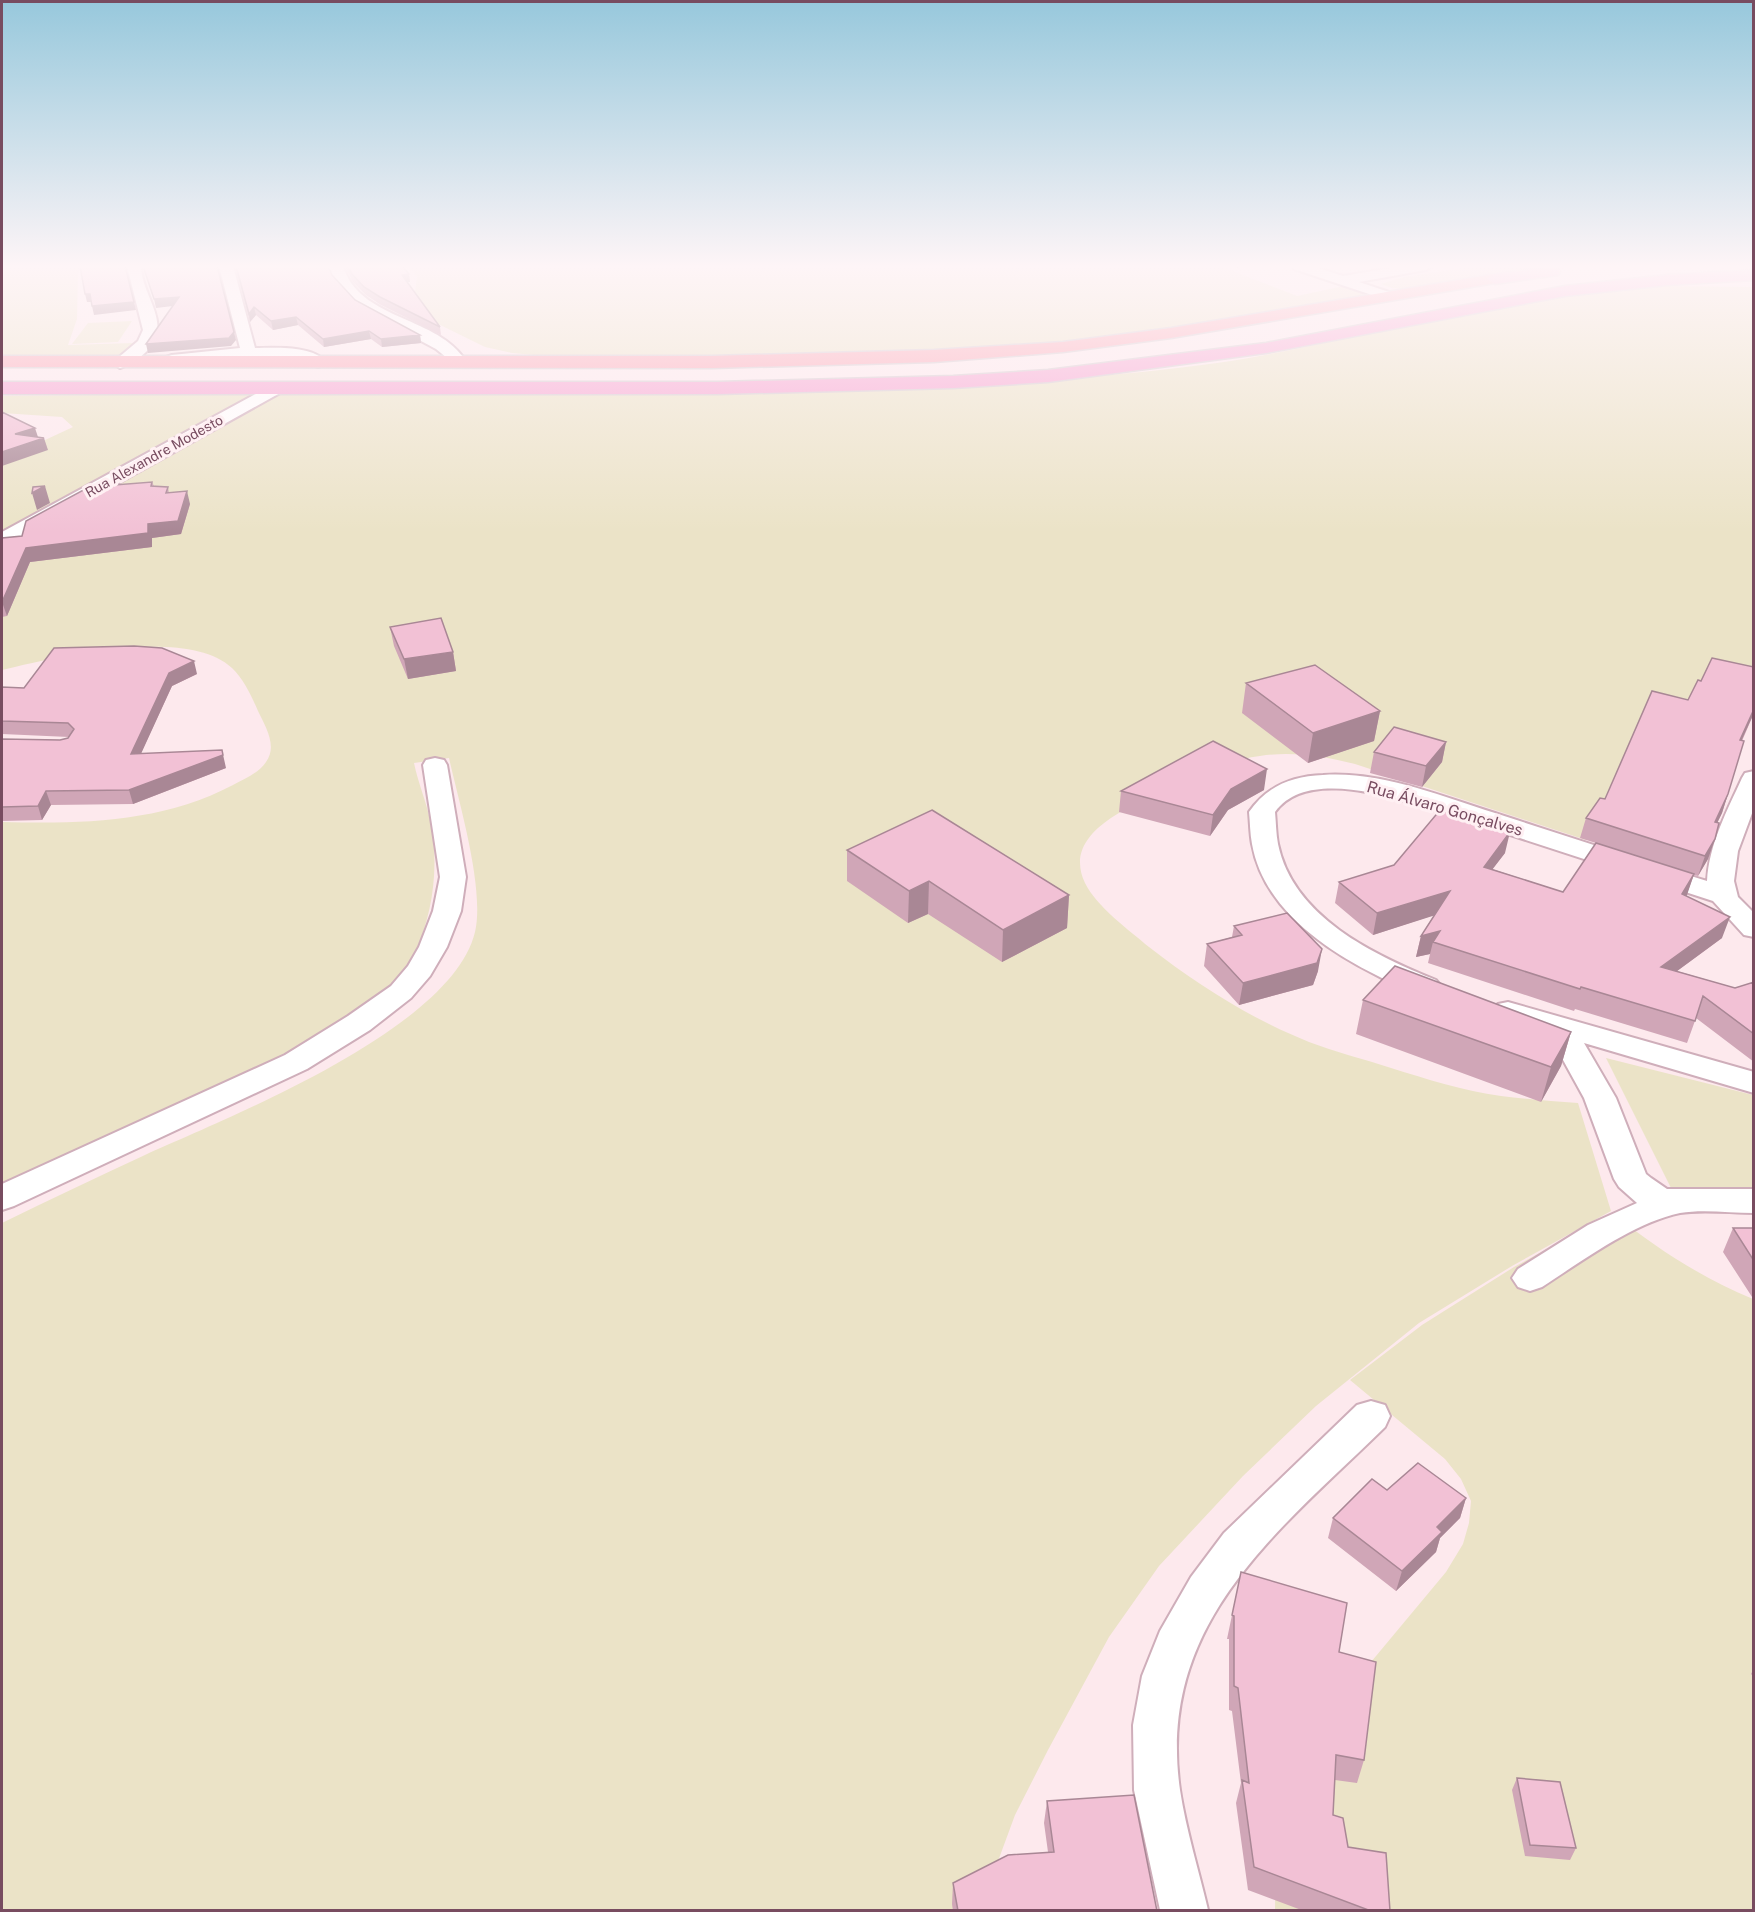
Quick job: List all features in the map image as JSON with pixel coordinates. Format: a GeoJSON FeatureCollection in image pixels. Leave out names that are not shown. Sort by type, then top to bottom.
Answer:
{"type":"FeatureCollection","features":[{"type":"Feature","properties":{"kind":"highway"},"geometry":{"type":"LineString","coordinates":[[2,372],[848,371],[987,364],[1083,355]]}},
{"type":"Feature","properties":{"kind":"highway"},"geometry":{"type":"LineString","coordinates":[[2,389],[819,387],[1038,376],[1128,368],[1216,355]]}},
{"type":"Feature","properties":{"kind":"main road"},"geometry":{"type":"LineString","coordinates":[[2,362],[825,361],[937,355]]}},
{"type":"Feature","properties":{"kind":"street"},"geometry":{"type":"LineString","coordinates":[[120,363],[130,355]]}},
{"type":"Feature","properties":{"kind":"street"},"geometry":{"type":"LineString","coordinates":[[140,363],[225,355]]}},
{"type":"Feature","properties":{"kind":"street"},"geometry":{"type":"LineString","coordinates":[[299,355],[318,362]]}},
{"type":"Feature","properties":{"kind":"street"},"geometry":{"type":"LineString","coordinates":[[453,355],[455,357],[454,362]]}},
{"type":"Feature","properties":{"kind":"street","name":"Rua Alexandre Modesto"},"geometry":{"type":"LineString","coordinates":[[2,540],[274,389]]}},
{"type":"Feature","properties":{"kind":"street"},"geometry":{"type":"LineString","coordinates":[[2,1198],[296,1062],[359,1023],[401,992],[420,970],[433,946],[447,911],[453,877],[435,765]]}},
{"type":"Feature","properties":{"kind":"street"},"geometry":{"type":"LineString","coordinates":[[1754,778],[1727,844],[1721,871],[1723,896],[1754,929]]}},
{"type":"Feature","properties":{"kind":"street","name":"Rua Álvaro Gonçalves"},"geometry":{"type":"LineString","coordinates":[[1453,995],[1407,979],[1369,961],[1305,916],[1288,896],[1268,860],[1261,825],[1262,812],[1266,804],[1280,794],[1302,785],[1332,782],[1365,784],[1466,813],[1723,896]]}},
{"type":"Feature","properties":{"kind":"street"},"geometry":{"type":"LineString","coordinates":[[1487,1005],[1754,1083]]}},
{"type":"Feature","properties":{"kind":"street"},"geometry":{"type":"LineString","coordinates":[[1554,1024],[1585,1064],[1600,1094],[1631,1179],[1652,1197],[1679,1202],[1754,1201]]}},
{"type":"Feature","properties":{"kind":"street"},"geometry":{"type":"LineString","coordinates":[[1530,1278],[1615,1225],[1643,1212],[1679,1202]]}},
{"type":"Feature","properties":{"kind":"street"},"geometry":{"type":"LineString","coordinates":[[1184,1911],[1157,1790],[1155,1725],[1164,1676],[1181,1631],[1206,1590],[1238,1545],[1371,1416]]}},
{"type":"Feature","properties":{"kind":"shaded area"},"geometry":{"type":"Polygon","coordinates":[[[2,355],[119,355],[113,360],[2,358],[2,355]]]}},
{"type":"Feature","properties":{"kind":"shaded area"},"geometry":{"type":"Polygon","coordinates":[[[536,355],[720,355],[544,356],[536,355]]]}},
{"type":"Feature","properties":{"kind":"shaded area"},"geometry":{"type":"Polygon","coordinates":[[[1262,355],[1753,355],[1753,674],[1586,840],[1355,764],[1308,755],[1284,754],[1248,758],[1215,768],[1122,811],[1092,834],[1083,848],[1080,865],[1090,892],[1123,926],[1187,975],[1266,1023],[1319,1046],[1459,1088],[1501,1096],[1578,1103],[1611,1211],[1512,1266],[1419,1323],[1316,1406],[1243,1476],[1159,1566],[1109,1637],[1048,1750],[1015,1815],[980,1910],[2,1910],[2,1223],[281,1093],[334,1065],[383,1035],[426,1002],[458,968],[475,932],[477,893],[470,846],[449,758],[414,763],[431,824],[434,857],[433,890],[426,922],[415,953],[403,975],[390,989],[351,1018],[237,1080],[2,1189],[2,822],[90,821],[149,814],[178,807],[206,798],[251,775],[266,762],[271,743],[243,682],[232,668],[211,655],[185,649],[120,648],[54,658],[2,670],[2,460],[73,427],[62,417],[2,413],[2,396],[942,387],[1114,374],[1262,355]]]}},
{"type":"Feature","properties":{"kind":"shaded area"},"geometry":{"type":"Polygon","coordinates":[[[1606,1058],[1753,1095],[1753,1194],[1673,1192],[1606,1058]]]}},
{"type":"Feature","properties":{"kind":"shaded area"},"geometry":{"type":"Polygon","coordinates":[[[1612,1213],[1680,1261],[1716,1282],[1753,1299],[1753,1910],[1275,1910],[1276,1839],[1366,1668],[1446,1572],[1463,1544],[1469,1523],[1471,1501],[1461,1479],[1445,1459],[1350,1380],[1422,1325],[1514,1267],[1612,1213]]]}},
{"type":"Feature","properties":{"kind":"building"},"geometry":{"type":"Polygon","coordinates":[[[2,412],[35,428],[15,434],[44,438],[2,452],[2,412]]]}},
{"type":"Feature","properties":{"kind":"building"},"geometry":{"type":"Polygon","coordinates":[[[152,482],[151,486],[168,487],[166,493],[187,491],[178,521],[148,524],[148,533],[26,548],[2,602],[2,538],[22,536],[26,521],[89,487],[152,482]]]}},
{"type":"Feature","properties":{"kind":"building"},"geometry":{"type":"Polygon","coordinates":[[[45,486],[32,493],[33,487],[45,486]]]}},
{"type":"Feature","properties":{"kind":"building"},"geometry":{"type":"Polygon","coordinates":[[[441,618],[453,652],[404,659],[390,627],[441,618]]]}},
{"type":"Feature","properties":{"kind":"building"},"geometry":{"type":"Polygon","coordinates":[[[134,646],[162,648],[194,661],[169,673],[131,754],[222,750],[223,755],[129,790],[46,791],[38,806],[2,807],[2,739],[60,740],[68,738],[74,729],[68,723],[2,721],[2,687],[24,688],[54,648],[134,646]]]}},
{"type":"Feature","properties":{"kind":"building"},"geometry":{"type":"Polygon","coordinates":[[[1712,658],[1754,667],[1754,709],[1740,740],[1744,741],[1728,794],[1715,822],[1719,823],[1715,839],[1705,856],[1586,818],[1600,798],[1605,799],[1652,691],[1688,700],[1698,680],[1701,681],[1712,658]]]}},
{"type":"Feature","properties":{"kind":"building"},"geometry":{"type":"Polygon","coordinates":[[[1315,665],[1380,711],[1313,733],[1246,683],[1315,665]]]}},
{"type":"Feature","properties":{"kind":"building"},"geometry":{"type":"Polygon","coordinates":[[[1394,727],[1446,742],[1426,766],[1374,752],[1394,727]]]}},
{"type":"Feature","properties":{"kind":"building"},"geometry":{"type":"Polygon","coordinates":[[[1213,741],[1267,769],[1231,789],[1213,815],[1121,791],[1213,741]]]}},
{"type":"Feature","properties":{"kind":"building"},"geometry":{"type":"Polygon","coordinates":[[[932,810],[1069,895],[1003,930],[929,881],[909,891],[847,850],[932,810]]]}},
{"type":"Feature","properties":{"kind":"building"},"geometry":{"type":"Polygon","coordinates":[[[1440,810],[1510,832],[1484,867],[1563,892],[1596,843],[1694,874],[1682,894],[1730,917],[1661,967],[1735,988],[1754,982],[1754,1034],[1703,996],[1695,1021],[1581,987],[1580,989],[1433,942],[1440,931],[1421,936],[1450,891],[1377,913],[1339,882],[1394,865],[1440,810]]]}},
{"type":"Feature","properties":{"kind":"building"},"geometry":{"type":"Polygon","coordinates":[[[1287,913],[1322,949],[1317,963],[1243,983],[1207,944],[1242,935],[1234,926],[1287,913]]]}},
{"type":"Feature","properties":{"kind":"building"},"geometry":{"type":"Polygon","coordinates":[[[1395,966],[1571,1032],[1551,1067],[1363,1000],[1395,966]]]}},
{"type":"Feature","properties":{"kind":"building"},"geometry":{"type":"Polygon","coordinates":[[[1733,1228],[1754,1228],[1754,1261],[1733,1228]]]}},
{"type":"Feature","properties":{"kind":"building"},"geometry":{"type":"Polygon","coordinates":[[[1418,1463],[1466,1498],[1437,1527],[1442,1532],[1402,1571],[1333,1518],[1372,1479],[1387,1490],[1418,1463]]]}},
{"type":"Feature","properties":{"kind":"building"},"geometry":{"type":"Polygon","coordinates":[[[1241,1572],[1347,1603],[1339,1652],[1376,1662],[1364,1760],[1336,1755],[1333,1815],[1343,1818],[1348,1847],[1386,1853],[1390,1911],[1371,1911],[1254,1867],[1242,1780],[1249,1783],[1238,1688],[1234,1686],[1234,1616],[1232,1615],[1241,1572]]]}},
{"type":"Feature","properties":{"kind":"building"},"geometry":{"type":"Polygon","coordinates":[[[1517,1778],[1560,1782],[1576,1848],[1530,1845],[1517,1778]]]}},
{"type":"Feature","properties":{"kind":"building"},"geometry":{"type":"Polygon","coordinates":[[[1134,1795],[1157,1911],[958,1911],[953,1883],[1008,1855],[1054,1852],[1047,1801],[1134,1795]]]}}]}
